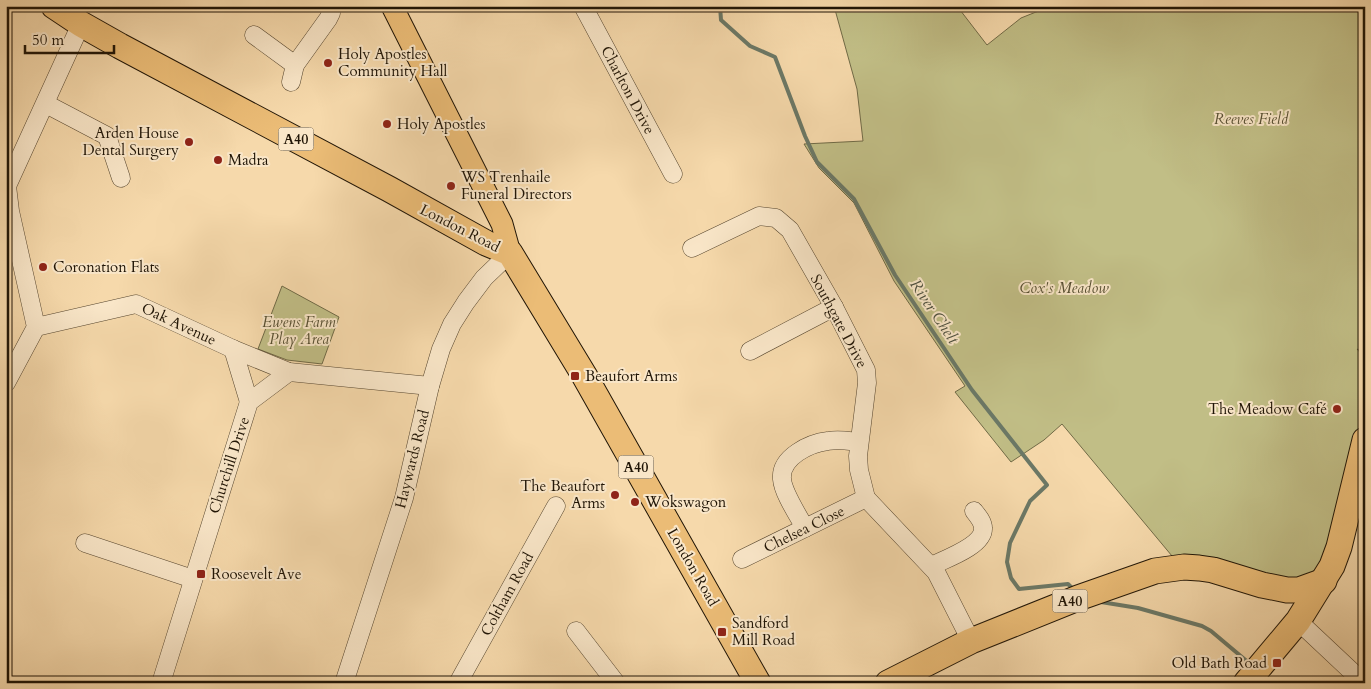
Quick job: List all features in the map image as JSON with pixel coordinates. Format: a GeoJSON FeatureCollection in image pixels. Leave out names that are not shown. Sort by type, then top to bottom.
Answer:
{"type":"FeatureCollection","features":[{"type":"Feature","properties":{"kind":"highway","name":"London Road"},"geometry":{"type":"LineString","coordinates":[[54,6],[81,24],[486,243],[510,253],[584,375],[758,683]]}},
{"type":"Feature","properties":{"kind":"highway"},"geometry":{"type":"LineString","coordinates":[[1246,683],[1298,621],[1324,582],[1339,547],[1365,440]]}},
{"type":"Feature","properties":{"kind":"highway","name":"A40"},"geometry":{"type":"LineString","coordinates":[[888,683],[971,641],[1078,598],[1142,575],[1169,568],[1184,567],[1213,570],[1282,590],[1299,590],[1324,582]]}},
{"type":"Feature","properties":{"kind":"highway","name":"A40"},"geometry":{"type":"LineString","coordinates":[[1262,585],[1279,592],[1291,602],[1298,621]]}},
{"type":"Feature","properties":{"kind":"main road"},"geometry":{"type":"LineString","coordinates":[[392,6],[502,224],[510,253]]}},
{"type":"Feature","properties":{"kind":"street"},"geometry":{"type":"LineString","coordinates":[[254,35],[293,74],[330,16],[328,6]]}},
{"type":"Feature","properties":{"kind":"street","name":"Charlton Drive"},"geometry":{"type":"LineString","coordinates":[[583,6],[673,174]]}},
{"type":"Feature","properties":{"kind":"street"},"geometry":{"type":"LineString","coordinates":[[6,382],[36,327],[8,211],[7,186],[81,24]]}},
{"type":"Feature","properties":{"kind":"street"},"geometry":{"type":"LineString","coordinates":[[46,104],[107,136],[121,178]]}},
{"type":"Feature","properties":{"kind":"street","name":"Southgate Drive"},"geometry":{"type":"LineString","coordinates":[[692,248],[754,217],[776,218],[790,230],[834,307],[866,370],[867,383],[859,442],[859,470],[866,498],[931,566],[940,578],[971,641]]}},
{"type":"Feature","properties":{"kind":"street","name":"Haywards Road"},"geometry":{"type":"LineString","coordinates":[[344,683],[404,498],[430,386],[441,349],[452,324],[484,278],[510,253]]}},
{"type":"Feature","properties":{"kind":"street","name":"Oak Avenue"},"geometry":{"type":"LineString","coordinates":[[36,327],[136,304],[233,349],[289,372]]}},
{"type":"Feature","properties":{"kind":"street"},"geometry":{"type":"LineString","coordinates":[[750,352],[834,307]]}},
{"type":"Feature","properties":{"kind":"street","name":"Oak Avenue"},"geometry":{"type":"LineString","coordinates":[[233,349],[249,402]]}},
{"type":"Feature","properties":{"kind":"street"},"geometry":{"type":"LineString","coordinates":[[289,372],[430,386]]}},
{"type":"Feature","properties":{"kind":"street","name":"Churchill Drive"},"geometry":{"type":"LineString","coordinates":[[161,683],[249,402],[289,372]]}},
{"type":"Feature","properties":{"kind":"street"},"geometry":{"type":"LineString","coordinates":[[805,528],[784,487],[782,476],[785,466],[797,453],[819,442],[837,440],[859,442]]}},
{"type":"Feature","properties":{"kind":"street","name":"Chelsea Close"},"geometry":{"type":"LineString","coordinates":[[742,559],[866,498]]}},
{"type":"Feature","properties":{"kind":"street","name":"Coltham Road"},"geometry":{"type":"LineString","coordinates":[[465,680],[556,506]]}},
{"type":"Feature","properties":{"kind":"street"},"geometry":{"type":"LineString","coordinates":[[931,566],[974,544],[981,538],[983,526],[974,511]]}},
{"type":"Feature","properties":{"kind":"street"},"geometry":{"type":"LineString","coordinates":[[85,543],[193,579]]}},
{"type":"Feature","properties":{"kind":"street"},"geometry":{"type":"LineString","coordinates":[[1298,621],[1364,683]]}},
{"type":"Feature","properties":{"kind":"street"},"geometry":{"type":"LineString","coordinates":[[576,631],[616,683]]}},
{"type":"Feature","properties":{"kind":"green space","name":"Cox's Meadow"},"geometry":{"type":"Polygon","coordinates":[[[834,6],[957,6],[987,45],[1021,18],[1051,6],[1365,6],[1365,353],[1357,349],[1365,358],[1365,448],[1311,602],[1172,556],[1062,424],[1044,440],[1011,462],[955,392],[965,386],[894,281],[854,203],[819,168],[804,144],[863,141],[857,89],[834,6]]]}},
{"type":"Feature","properties":{"kind":"green space","name":"Ewens Farm Play Area"},"geometry":{"type":"Polygon","coordinates":[[[282,286],[339,317],[322,364],[287,360],[258,349],[282,286]]]}},
{"type":"Feature","properties":{"kind":"waterway","name":"River Chelt"},"geometry":{"type":"LineString","coordinates":[[720,6],[721,20],[750,46],[775,57],[817,162],[854,199],[895,275],[972,390],[1047,485],[1030,501],[1010,543],[1007,562],[1011,578],[1019,589],[1068,584],[1074,590]]}},
{"type":"Feature","properties":{"kind":"waterway","name":"River Chelt"},"geometry":{"type":"LineString","coordinates":[[1101,602],[1138,608],[1202,626],[1211,631],[1249,663]]}},
{"type":"Feature","properties":{"kind":"place","name":"Holy Apostles Community Hall"},"geometry":{"type":"Point","coordinates":[328,63]}},
{"type":"Feature","properties":{"kind":"place","name":"Holy Apostles"},"geometry":{"type":"Point","coordinates":[387,124]}},
{"type":"Feature","properties":{"kind":"place","name":"Arden House Dental Surgery"},"geometry":{"type":"Point","coordinates":[189,142]}},
{"type":"Feature","properties":{"kind":"place","name":"Madra"},"geometry":{"type":"Point","coordinates":[218,160]}},
{"type":"Feature","properties":{"kind":"place","name":"WS Trenhaile Funeral Directors"},"geometry":{"type":"Point","coordinates":[451,186]}},
{"type":"Feature","properties":{"kind":"place","name":"Coronation Flats"},"geometry":{"type":"Point","coordinates":[43,267]}},
{"type":"Feature","properties":{"kind":"place","name":"Beaufort Arms"},"geometry":{"type":"Point","coordinates":[575,376]}},
{"type":"Feature","properties":{"kind":"place","name":"The Meadow Café"},"geometry":{"type":"Point","coordinates":[1337,409]}},
{"type":"Feature","properties":{"kind":"place","name":"The Beaufort Arms"},"geometry":{"type":"Point","coordinates":[615,495]}},
{"type":"Feature","properties":{"kind":"place","name":"Wokswagon"},"geometry":{"type":"Point","coordinates":[635,502]}},
{"type":"Feature","properties":{"kind":"place","name":"Roosevelt Ave"},"geometry":{"type":"Point","coordinates":[201,574]}},
{"type":"Feature","properties":{"kind":"place","name":"Sandford Mill Road"},"geometry":{"type":"Point","coordinates":[722,632]}},
{"type":"Feature","properties":{"kind":"place","name":"Old Bath Road"},"geometry":{"type":"Point","coordinates":[1277,663]}},
{"type":"Feature","properties":{"kind":"park label","name":"Reeves Field"},"geometry":{"type":"Point","coordinates":[1251,119]}}]}
